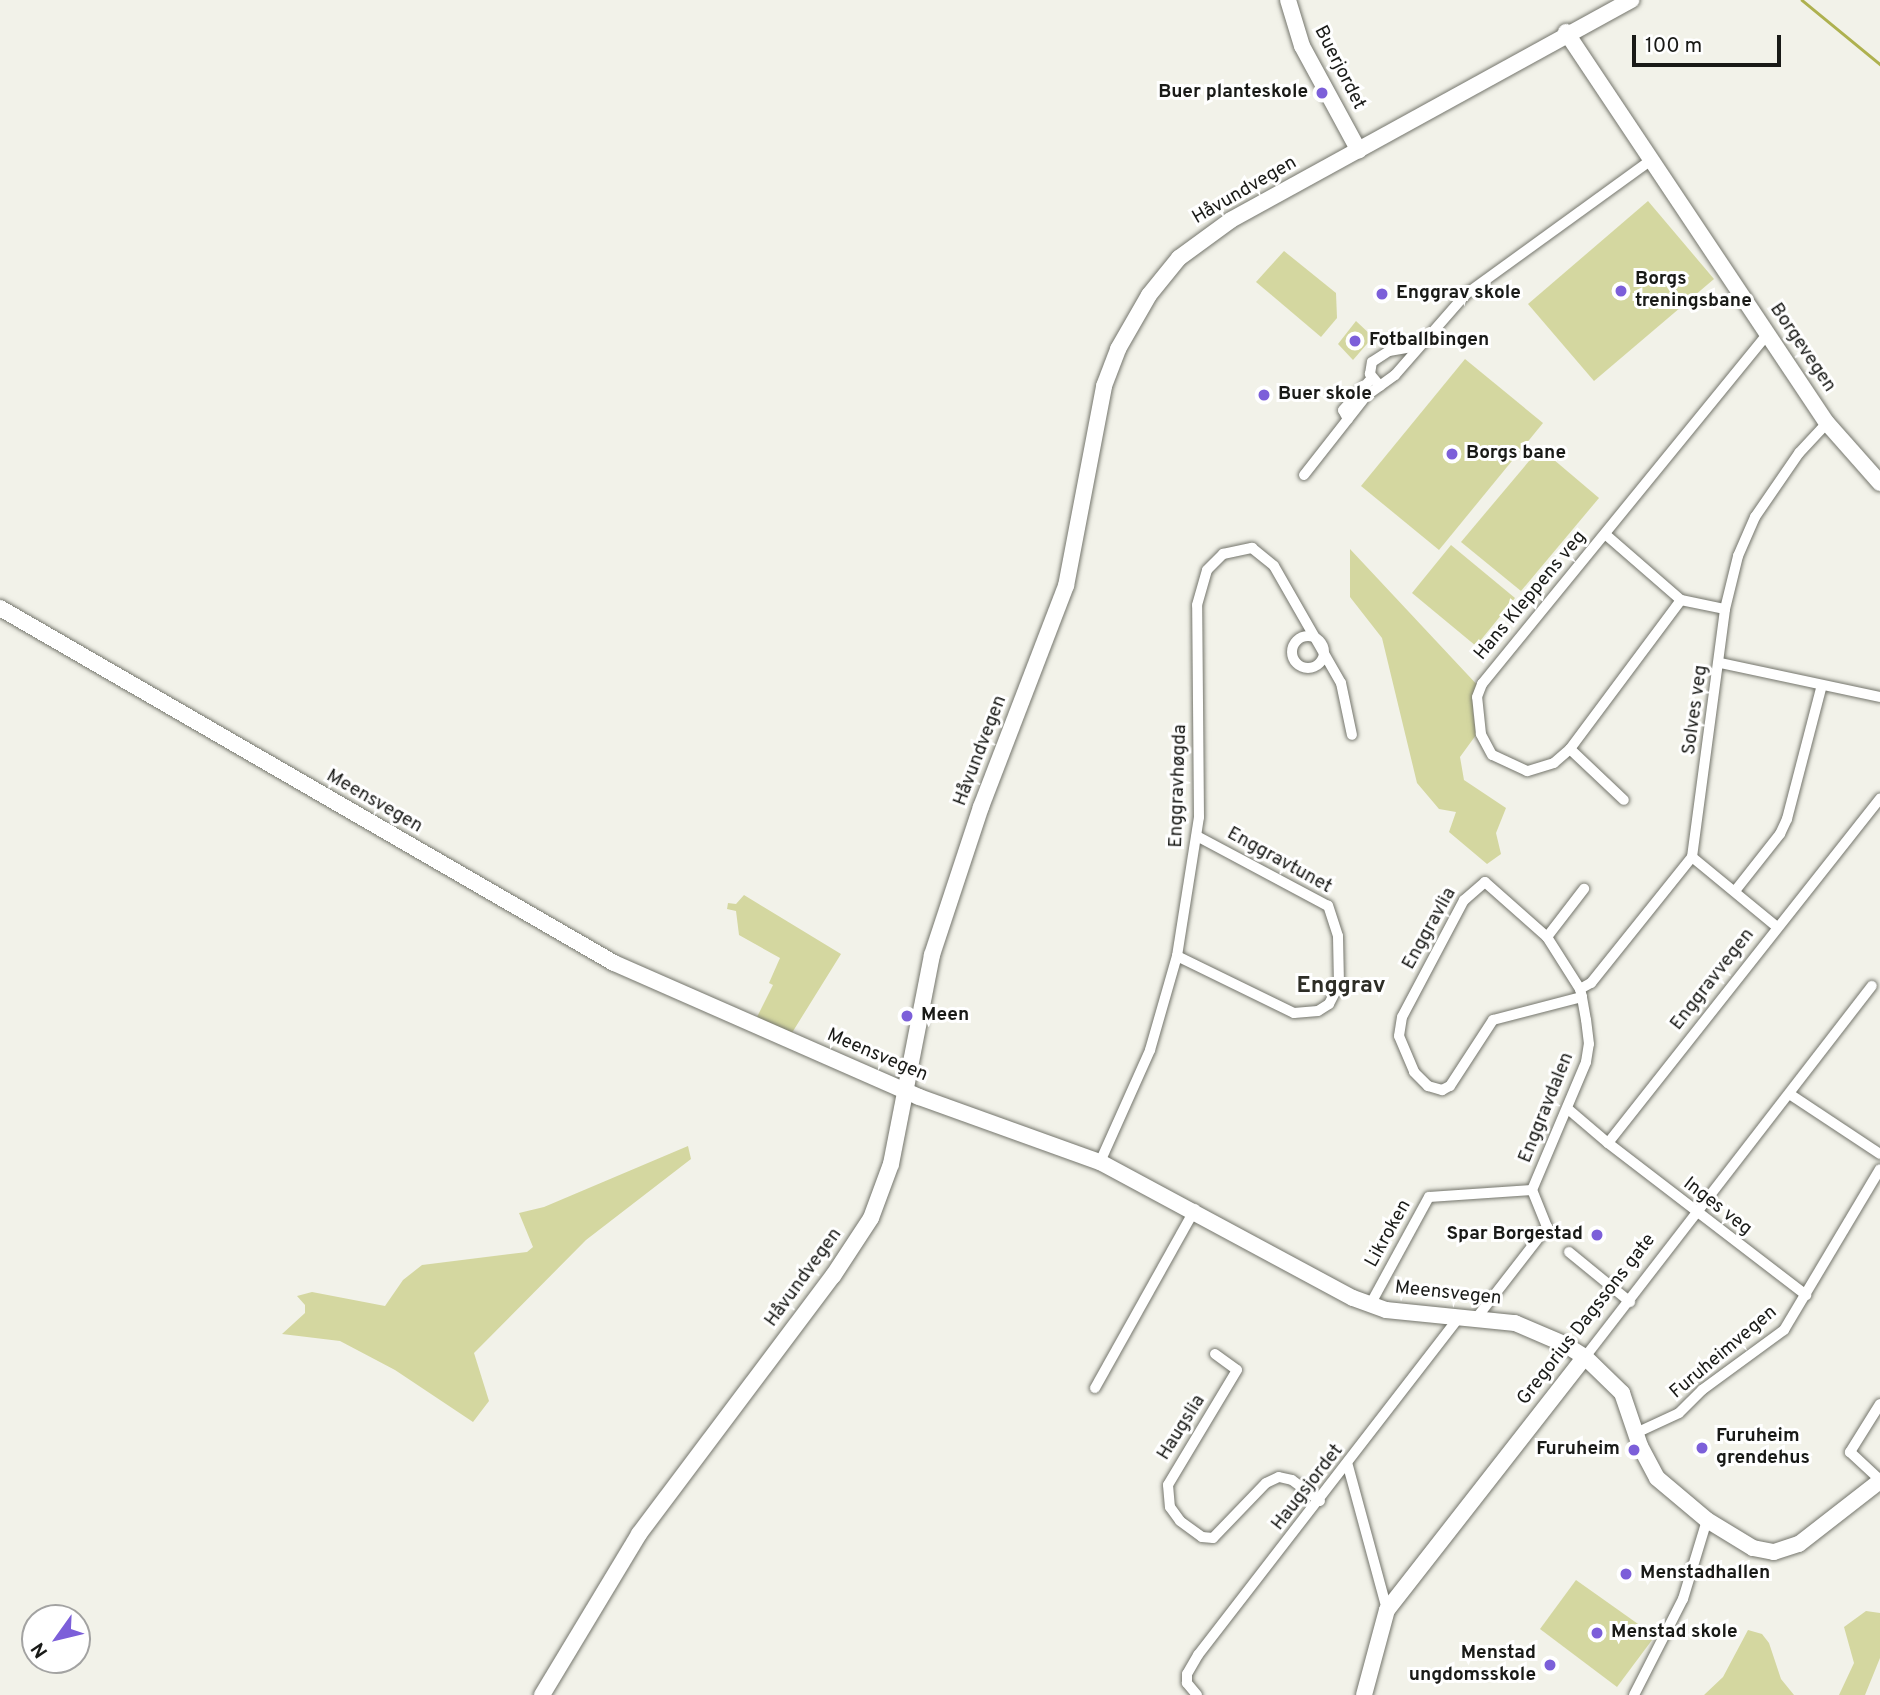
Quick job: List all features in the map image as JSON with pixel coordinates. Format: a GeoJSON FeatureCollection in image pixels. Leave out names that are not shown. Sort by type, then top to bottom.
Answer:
{"type":"FeatureCollection","features":[{"type":"Feature","properties":{"kind":"street","name":"Buerjordet"},"geometry":{"type":"LineString","coordinates":[[1288,0],[1302,46],[1359,151]]}},
{"type":"Feature","properties":{"kind":"street","name":"Håvundvegen"},"geometry":{"type":"LineString","coordinates":[[542,1695],[639,1534],[862,1234],[887,1177],[922,991],[954,886],[1066,586],[1100,403],[1123,339],[1161,278],[1197,243],[1231,219],[1359,151],[1566,32],[1631,0]]}},
{"type":"Feature","properties":{"kind":"street","name":"Borgevegen"},"geometry":{"type":"LineString","coordinates":[[1566,32],[1827,423],[1880,483]]}},
{"type":"Feature","properties":{"kind":"street"},"geometry":{"type":"LineString","coordinates":[[1304,475],[1376,382],[1418,346],[1480,283],[1651,160]]}},
{"type":"Feature","properties":{"kind":"street","name":"Hans Kleppens veg"},"geometry":{"type":"LineString","coordinates":[[1681,600],[1570,750],[1539,770],[1514,768],[1492,755],[1481,734],[1478,697],[1508,648],[1767,335]]}},
{"type":"Feature","properties":{"kind":"street"},"geometry":{"type":"LineString","coordinates":[[1376,382],[1370,366],[1377,358],[1418,346]]}},
{"type":"Feature","properties":{"kind":"street","name":"Solves veg"},"geometry":{"type":"LineString","coordinates":[[1692,857],[1720,663],[1725,609],[1738,556],[1755,517],[1799,453],[1827,423]]}},
{"type":"Feature","properties":{"kind":"street","name":"Hans Kleppens veg"},"geometry":{"type":"LineString","coordinates":[[1605,534],[1681,600],[1725,609]]}},
{"type":"Feature","properties":{"kind":"street","name":"Enggravhøgda"},"geometry":{"type":"LineString","coordinates":[[1100,1162],[1150,1050],[1177,956],[1197,836],[1196,605],[1207,569],[1230,550],[1258,550],[1274,566],[1322,643],[1343,688],[1352,735]]}},
{"type":"Feature","properties":{"kind":"street","name":"Meensvegen"},"geometry":{"type":"LineString","coordinates":[[0,608],[614,963],[904,1091],[1100,1162],[1195,1209],[1370,1305],[1478,1317],[1532,1328],[1585,1357],[1622,1393],[1636,1433],[1657,1478],[1707,1520],[1763,1553],[1787,1550],[1880,1480]]}},
{"type":"Feature","properties":{"kind":"street"},"geometry":{"type":"LineString","coordinates":[[1720,663],[1880,697]]}},
{"type":"Feature","properties":{"kind":"street"},"geometry":{"type":"LineString","coordinates":[[1735,891],[1780,834],[1787,819],[1822,685]]}},
{"type":"Feature","properties":{"kind":"street"},"geometry":{"type":"LineString","coordinates":[[1570,750],[1624,800]]}},
{"type":"Feature","properties":{"kind":"street","name":"Enggravvegen"},"geometry":{"type":"LineString","coordinates":[[1608,1143],[1880,799]]}},
{"type":"Feature","properties":{"kind":"street","name":"Enggravtunet"},"geometry":{"type":"LineString","coordinates":[[1177,956],[1294,1013],[1318,1012],[1329,1004],[1339,984],[1338,936],[1328,906],[1197,836]]}},
{"type":"Feature","properties":{"kind":"street"},"geometry":{"type":"LineString","coordinates":[[1581,993],[1692,857],[1777,927]]}},
{"type":"Feature","properties":{"kind":"street","name":"Enggravlia"},"geometry":{"type":"LineString","coordinates":[[1485,882],[1464,900],[1402,1017],[1399,1035],[1414,1072],[1428,1086],[1442,1090],[1450,1086],[1493,1020],[1581,993]]}},
{"type":"Feature","properties":{"kind":"street","name":"Enggravdalen"},"geometry":{"type":"LineString","coordinates":[[1478,1317],[1547,1227],[1532,1190],[1568,1109],[1589,1044],[1581,993],[1547,937],[1485,882]]}},
{"type":"Feature","properties":{"kind":"street"},"geometry":{"type":"LineString","coordinates":[[1547,937],[1584,889]]}},
{"type":"Feature","properties":{"kind":"street","name":"Gregorius Dagssons gate"},"geometry":{"type":"LineString","coordinates":[[1364,1695],[1387,1610],[1791,1095],[1872,986]]}},
{"type":"Feature","properties":{"kind":"street"},"geometry":{"type":"LineString","coordinates":[[1791,1095],[1880,1154]]}},
{"type":"Feature","properties":{"kind":"street"},"geometry":{"type":"LineString","coordinates":[[1568,1109],[1608,1143]]}},
{"type":"Feature","properties":{"kind":"street","name":"Inges veg"},"geometry":{"type":"LineString","coordinates":[[1608,1143],[1806,1295]]}},
{"type":"Feature","properties":{"kind":"street","name":"Furuheimvegen"},"geometry":{"type":"LineString","coordinates":[[1636,1433],[1679,1413],[1702,1390],[1777,1337],[1806,1295],[1880,1169]]}},
{"type":"Feature","properties":{"kind":"street","name":"Likroken"},"geometry":{"type":"LineString","coordinates":[[1370,1305],[1429,1197],[1532,1190]]}},
{"type":"Feature","properties":{"kind":"street"},"geometry":{"type":"LineString","coordinates":[[1095,1388],[1195,1209]]}},
{"type":"Feature","properties":{"kind":"street"},"geometry":{"type":"LineString","coordinates":[[1569,1252],[1630,1302]]}},
{"type":"Feature","properties":{"kind":"street","name":"Haugsjordet"},"geometry":{"type":"LineString","coordinates":[[1198,1695],[1187,1683],[1198,1655],[1348,1466],[1460,1316]]}},
{"type":"Feature","properties":{"kind":"street","name":"Haugslia"},"geometry":{"type":"LineString","coordinates":[[1215,1354],[1237,1370],[1168,1485],[1170,1507],[1180,1521],[1202,1537],[1213,1538],[1266,1483],[1279,1477],[1292,1480],[1320,1501]]}},
{"type":"Feature","properties":{"kind":"street"},"geometry":{"type":"LineString","coordinates":[[1880,1404],[1850,1452],[1880,1480]]}},
{"type":"Feature","properties":{"kind":"street"},"geometry":{"type":"LineString","coordinates":[[1348,1466],[1387,1610]]}},
{"type":"Feature","properties":{"kind":"street"},"geometry":{"type":"LineString","coordinates":[[1634,1695],[1672,1623],[1707,1520]]}},
{"type":"Feature","properties":{"kind":"green space","name":"Borgs treningsbane"},"geometry":{"type":"Polygon","coordinates":[[[1648,201],[1714,279],[1594,381],[1528,304],[1648,201]]]}},
{"type":"Feature","properties":{"kind":"green space"},"geometry":{"type":"Polygon","coordinates":[[[1284,251],[1336,293],[1337,318],[1321,337],[1256,282],[1284,251]]]}},
{"type":"Feature","properties":{"kind":"green space","name":"Fotballbingen"},"geometry":{"type":"Polygon","coordinates":[[[1356,321],[1373,337],[1353,360],[1338,344],[1356,321]]]}},
{"type":"Feature","properties":{"kind":"green space","name":"Borgs bane"},"geometry":{"type":"Polygon","coordinates":[[[1465,359],[1543,423],[1439,550],[1361,486],[1465,359]]]}},
{"type":"Feature","properties":{"kind":"green space"},"geometry":{"type":"Polygon","coordinates":[[[1540,448],[1599,498],[1521,591],[1461,542],[1540,448]]]}},
{"type":"Feature","properties":{"kind":"green space"},"geometry":{"type":"Polygon","coordinates":[[[1451,545],[1515,598],[1476,646],[1412,593],[1451,545]]]}},
{"type":"Feature","properties":{"kind":"green space"},"geometry":{"type":"Polygon","coordinates":[[[1350,549],[1481,689],[1473,711],[1476,735],[1460,757],[1464,780],[1506,808],[1496,833],[1501,854],[1487,864],[1449,832],[1456,812],[1439,809],[1417,783],[1382,638],[1350,597],[1350,549]]]}},
{"type":"Feature","properties":{"kind":"green space"},"geometry":{"type":"Polygon","coordinates":[[[744,895],[841,954],[790,1036],[755,1021],[773,985],[769,983],[780,958],[739,935],[736,911],[727,909],[728,903],[736,904],[744,895]]]}},
{"type":"Feature","properties":{"kind":"green space"},"geometry":{"type":"Polygon","coordinates":[[[688,1146],[691,1159],[586,1240],[474,1353],[489,1401],[473,1422],[395,1370],[340,1341],[282,1334],[305,1313],[305,1305],[297,1296],[312,1292],[385,1306],[403,1280],[422,1265],[527,1252],[533,1247],[519,1213],[544,1207],[688,1146]]]}},
{"type":"Feature","properties":{"kind":"green space","name":"Menstad skole"},"geometry":{"type":"Polygon","coordinates":[[[1576,1580],[1655,1636],[1617,1687],[1540,1629],[1576,1580]]]}},
{"type":"Feature","properties":{"kind":"green space"},"geometry":{"type":"Polygon","coordinates":[[[1866,1611],[1880,1613],[1880,1658],[1865,1695],[1839,1695],[1854,1663],[1844,1627],[1866,1611]]]}},
{"type":"Feature","properties":{"kind":"green space"},"geometry":{"type":"Polygon","coordinates":[[[1748,1630],[1762,1634],[1769,1643],[1781,1679],[1794,1695],[1704,1695],[1723,1677],[1748,1630]]]}},
{"type":"Feature","properties":{"kind":"waterway"},"geometry":{"type":"LineString","coordinates":[[1802,0],[1880,64]]}},
{"type":"Feature","properties":{"kind":"place","name":"Buer planteskole"},"geometry":{"type":"Point","coordinates":[1322,93]}},
{"type":"Feature","properties":{"kind":"place","name":"Borgs treningsbane"},"geometry":{"type":"Point","coordinates":[1621,291]}},
{"type":"Feature","properties":{"kind":"place","name":"Enggrav skole"},"geometry":{"type":"Point","coordinates":[1382,294]}},
{"type":"Feature","properties":{"kind":"place","name":"Fotballbingen"},"geometry":{"type":"Point","coordinates":[1355,341]}},
{"type":"Feature","properties":{"kind":"place","name":"Buer skole"},"geometry":{"type":"Point","coordinates":[1264,395]}},
{"type":"Feature","properties":{"kind":"place","name":"Borgs bane"},"geometry":{"type":"Point","coordinates":[1452,454]}},
{"type":"Feature","properties":{"kind":"place","name":"Meen"},"geometry":{"type":"Point","coordinates":[907,1016]}},
{"type":"Feature","properties":{"kind":"place","name":"Spar Borgestad"},"geometry":{"type":"Point","coordinates":[1597,1235]}},
{"type":"Feature","properties":{"kind":"place","name":"Furuheim grendehus"},"geometry":{"type":"Point","coordinates":[1702,1448]}},
{"type":"Feature","properties":{"kind":"place","name":"Furuheim"},"geometry":{"type":"Point","coordinates":[1634,1450]}},
{"type":"Feature","properties":{"kind":"place","name":"Menstadhallen"},"geometry":{"type":"Point","coordinates":[1626,1574]}},
{"type":"Feature","properties":{"kind":"place","name":"Menstad skole"},"geometry":{"type":"Point","coordinates":[1597,1633]}},
{"type":"Feature","properties":{"kind":"place","name":"Menstad ungdomsskole"},"geometry":{"type":"Point","coordinates":[1550,1665]}},
{"type":"Feature","properties":{"kind":"district","name":"Enggrav"},"geometry":{"type":"Point","coordinates":[1341,987]}}]}
